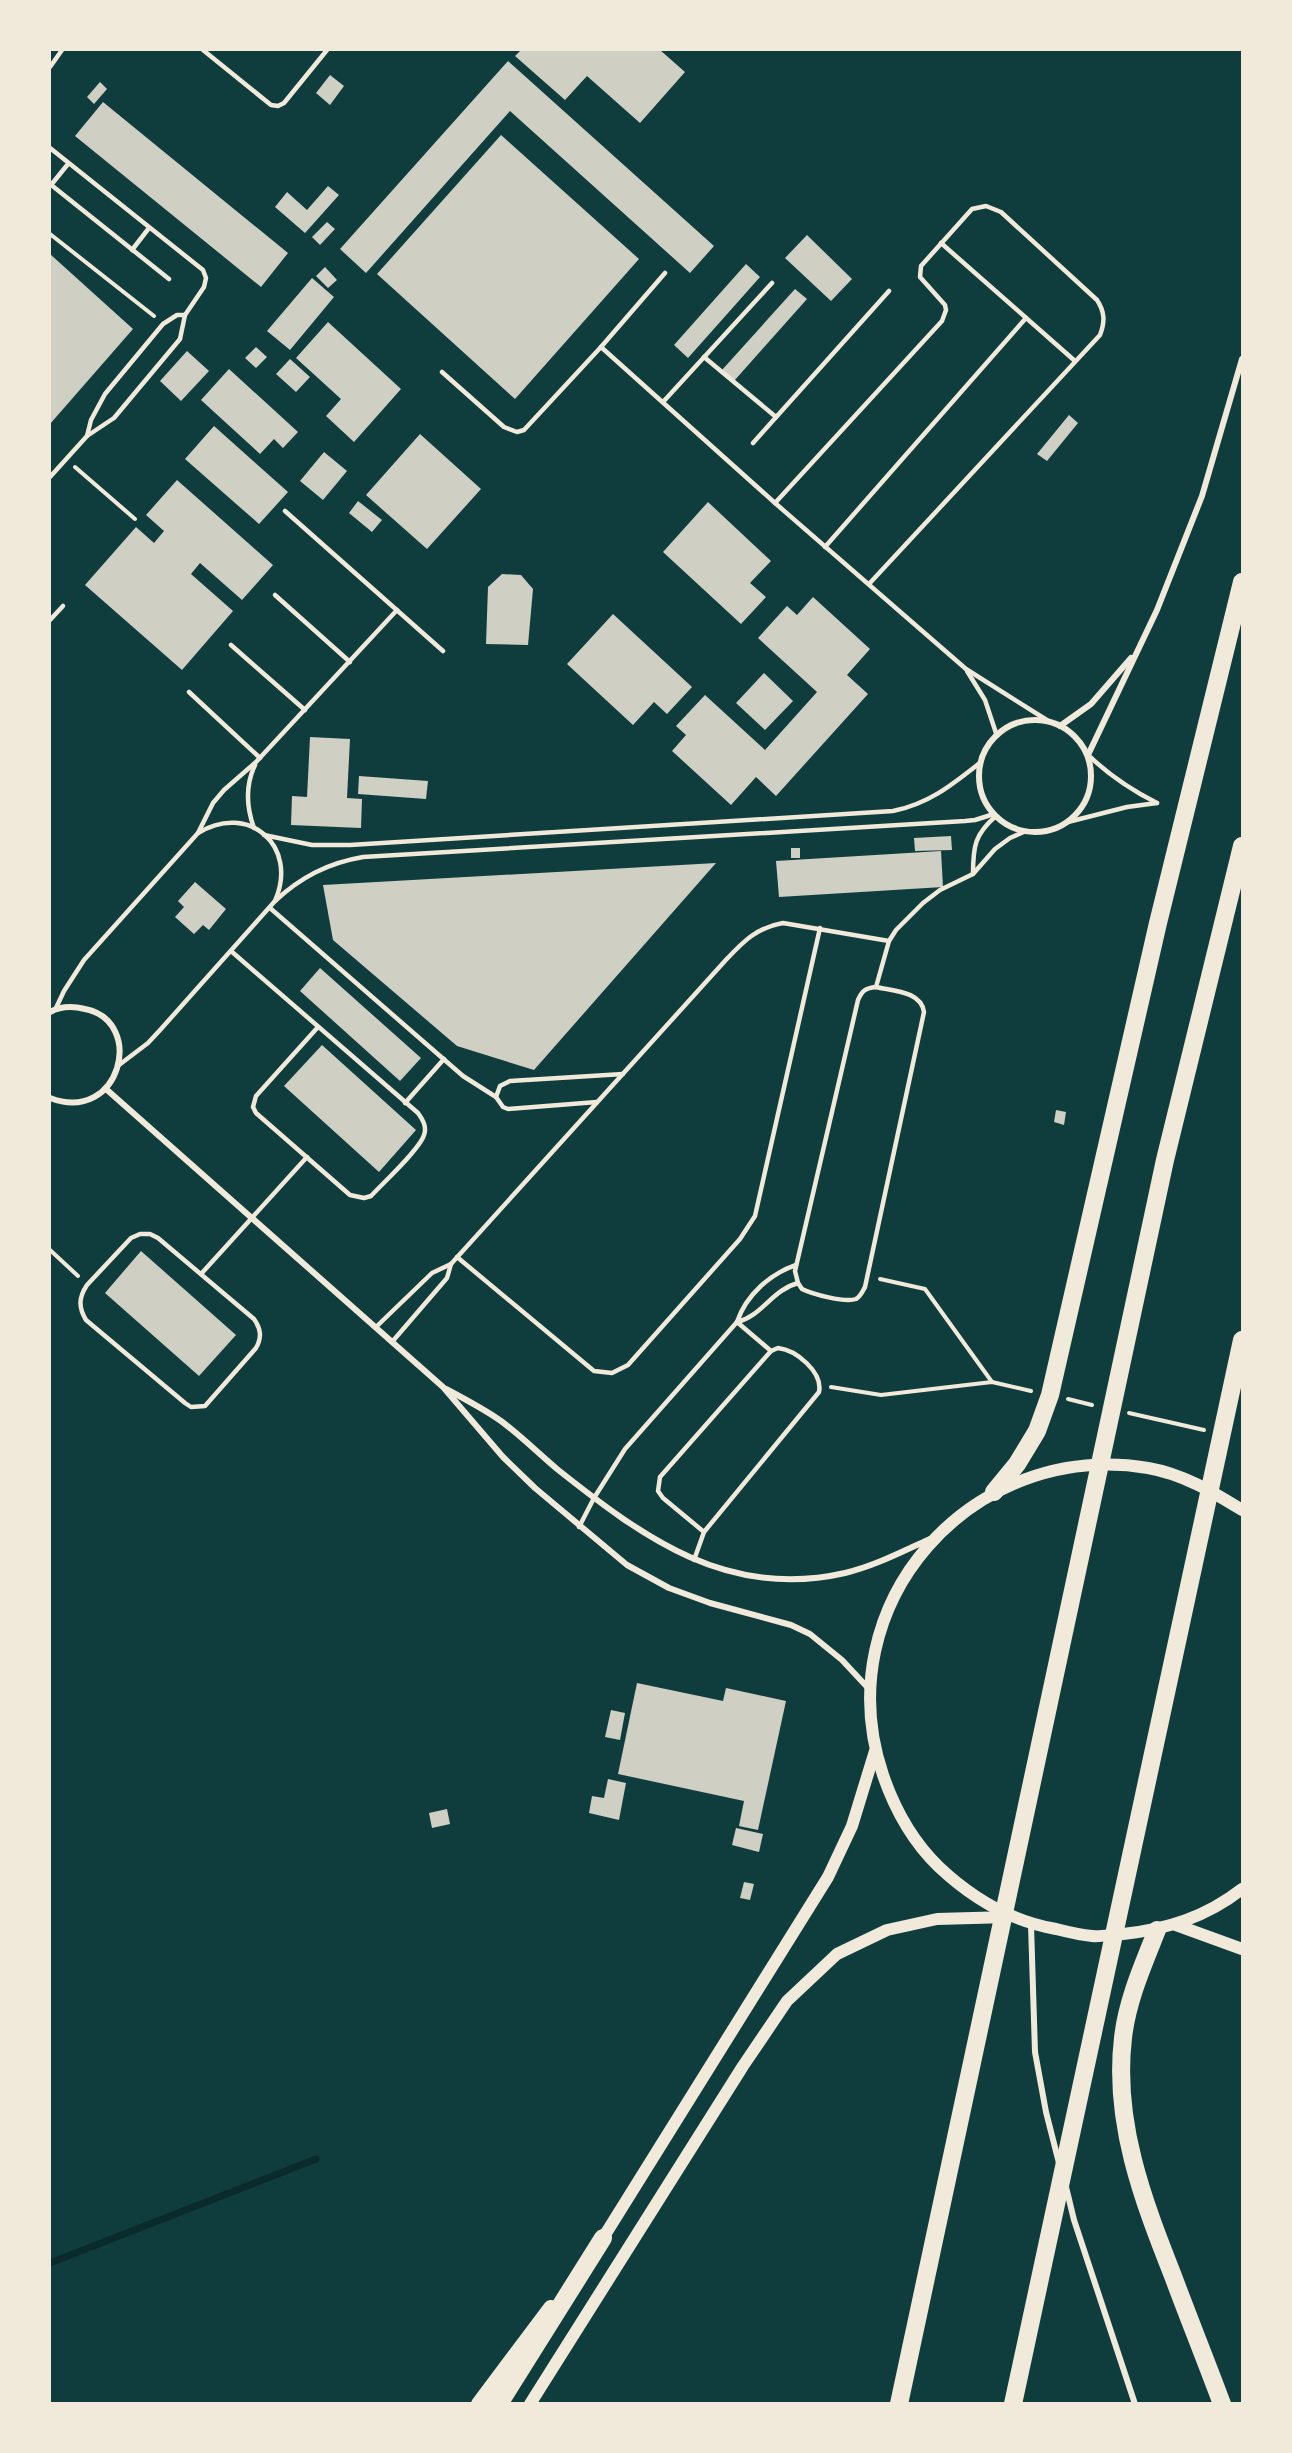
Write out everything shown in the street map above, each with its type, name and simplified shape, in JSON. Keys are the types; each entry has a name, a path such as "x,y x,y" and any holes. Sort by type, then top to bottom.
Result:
{"highway":[{"path":"994,1492 1017,1464 1037,1431 1050,1395 1158,923 1242,582"},
{"path":"899,2403 1165,1160 1242,846"},
{"path":"1013,2403 1242,1340"},
{"path":"1157,1930 1134,1988 1123,2037 1120,2086 1129,2150 1146,2206 1222,2403"},
{"path":"479,2403 603,2238"},
{"path":"499,2403 603,2238"}],"main road":[{"path":"1242,1510 1200,1484 1149,1468 1096,1464 1043,1472 994,1492 960,1515 934,1538 899,1585 879,1634 869,1689 875,1751 893,1804 923,1851 963,1889 1010,1917 1031,1925 1093,1936 1157,1930 1176,1925 1226,1902 1242,1889"},
{"path":"603,2238 828,1877 852,1826 875,1751"},
{"path":"530,2403 743,2066 787,2001 837,1954 887,1930 937,1919 1010,1917"},
{"path":"1176,1925 1242,1949"}],"street":[{"path":"1088,755 1157,610 1202,496 1242,359"},
{"path":"1060,726 1091,704 1137,651"},
{"path":"1036,720 1060,726 1079,740 1088,755 1091,785 1086,799 1079,812 1068,822 1041,832 1026,831 1010,826 995,815 981,790 981,762 990,743 997,736 1022,722 1036,720"},
{"path":"50,1012 56,1008 73,1006 90,1010 104,1018 115,1032 120,1048 119,1065 114,1078 96,1097 72,1103 50,1098"},
{"path":"106,1089 443,1388 503,1457 579,1527 627,1565 669,1588 710,1603 791,1625 810,1634 842,1660 869,1689"},
{"path":"443,1388 501,1421 594,1498 668,1547 694,1560 743,1575 770,1579 808,1578 846,1573 882,1561 934,1538"},
{"path":"1031,1925 1035,2052 1046,2112 1074,2220 1135,2403"}],"lane":[{"path":"50,67 62,50"},
{"path":"203,50 270,105 278,106 284,103 327,50"},
{"path":"50,148 205,274 206,283 185,315 180,339 114,418 87,436 50,477"},
{"path":"68,164 50,185 169,279"},
{"path":"775,503 942,321 946,310 942,300 922,280 919,273 921,266 972,209 986,206 1001,212 1097,300 1102,308 1103,326 1100,335 869,584"},
{"path":"132,250 149,228"},
{"path":"942,243 1075,361"},
{"path":"442,372 504,427 517,432 530,426 664,273"},
{"path":"663,402 772,283"},
{"path":"753,443 889,291"},
{"path":"87,436 91,420 105,394 163,324 177,315 185,315"},
{"path":"825,547 1026,318"},
{"path":"601,347 775,503 966,669 1050,722"},
{"path":"704,357 776,417"},
{"path":"285,511 443,651"},
{"path":"275,595 350,662"},
{"path":"50,620 63,606"},
{"path":"56,1008 84,960 198,833 213,803 224,790 258,760 397,610"},
{"path":"231,645 305,710"},
{"path":"966,669 986,700 997,736"},
{"path":"189,692 258,760"},
{"path":"1068,822 1127,807 1157,803 1123,784 1088,755"},
{"path":"254,828 247,802 247,788 258,760"},
{"path":"264,835 296,843 350,845 893,811 929,800 944,792 981,762"},
{"path":"973,874 977,836 995,815"},
{"path":"119,1065 148,1043 275,901 291,886 326,866 363,857 975,820 995,815"},
{"path":"198,833 219,823 243,823 264,835 278,854 282,866 282,878 275,901"},
{"path":"876,987 889,941 896,930 923,903 940,890 973,874 995,849 1010,838 1026,831"},
{"path":"270,908 473,1084 496,1097 502,1107 508,1109 598,1102"},
{"path":"375,1327 432,1273 451,1264 458,1257 622,1074 744,941 755,932 783,923 889,941"},
{"path":"458,1257 594,1371 612,1373 628,1365 740,1239 755,1216 820,928"},
{"path":"231,951 318,1027 405,1103 423,1120 424,1136 371,1196 364,1198 350,1195 256,1113 253,1102 256,1096 318,1027"},
{"path":"876,987 914,996 923,1005 924,1012 868,1277 861,1295 846,1300 808,1292 798,1283 795,1271 858,1000 867,988 876,987"},
{"path":"405,1103 444,1059"},
{"path":"496,1097 500,1086 510,1081 622,1074"},
{"path":"201,1274 307,1157"},
{"path":"140,1234 150,1234 159,1238 254,1319 261,1333 256,1348 211,1401 198,1408 191,1407 86,1320 81,1312 80,1302 87,1285 131,1238 140,1234"},
{"path":"392,1342 447,1278 451,1264"},
{"path":"579,1527 594,1498 626,1449 737,1322 746,1303 778,1272 796,1265"},
{"path":"737,1322 753,1316 782,1289 798,1283"},
{"path":"737,1322 771,1351"},
{"path":"694,1560 704,1532 816,1397 820,1386 817,1375 793,1353 778,1348 771,1351 660,1477 658,1491 663,1498 704,1532"}],"path":[{"path":"50,234 154,316"},
{"path":"66,459 135,519"},
{"path":"50,1250 87,1285"},
{"path":"820,1386 881,1395 992,1382 925,1289 868,1277"}],"building":[{"path":"521,50 660,50 685,72 640,123 587,76 565,100 515,56"},
{"path":"508,61 714,246 690,273 510,111 366,273 340,249"},
{"path":"330,75 344,86 330,105 316,93"},
{"path":"100,82 107,89 94,104 87,97"},
{"path":"103,102 288,253 261,287 75,136"},
{"path":"501,135 639,259 515,399 377,274"},
{"path":"328,186 339,195 305,233 275,207 287,192 307,210"},
{"path":"327,222 335,229 320,245 312,237"},
{"path":"807,235 852,279 831,301 785,258"},
{"path":"50,254 133,329 50,424"},
{"path":"746,264 760,277 688,358 674,345"},
{"path":"325,267 337,280 328,288 316,276"},
{"path":"312,278 334,297 290,350 267,331"},
{"path":"795,289 807,299 734,381 722,370"},
{"path":"328,322 401,389 354,442 326,416 341,399 296,358"},
{"path":"256,347 267,357 256,368 245,358"},
{"path":"187,351 209,371 181,401 160,381"},
{"path":"290,359 310,377 296,392 276,374"},
{"path":"229,369 298,432 283,448 274,439 260,454 201,400"},
{"path":"1069,415 1078,423 1047,461 1037,454"},
{"path":"214,426 288,492 259,524 185,459"},
{"path":"420,434 481,489 427,549 366,495"},
{"path":"324,452 347,471 323,500 300,481"},
{"path":"177,480 273,565 242,600 200,563 191,574 233,611 182,670 85,585 136,527 154,543 164,531 146,515"},
{"path":"358,501 382,520 372,532 349,513"},
{"path":"708,502 771,561 750,583 766,597 741,624 663,552"},
{"path":"502,574 521,575 533,589 528,645 486,644 488,587"},
{"path":"813,597 870,649 847,675 868,694 776,796 756,777 731,805 672,751 686,735 676,726 705,695 765,750 817,692 758,638 787,606 797,615"},
{"path":"613,614 692,687 667,714 654,702 633,725 567,664"},
{"path":"764,673 793,701 765,730 736,703"},
{"path":"310,737 350,739 347,798 362,799 361,828 291,825 292,796 307,797"},
{"path":"359,776 428,781 426,799 358,794"},
{"path":"951,836 952,850 915,851 914,838"},
{"path":"791,848 800,848 800,858 791,858"},
{"path":"941,851 943,887 779,897 776,861"},
{"path":"716,863 534,1070 457,1046 333,940 323,885"},
{"path":"195,882 226,909 209,930 203,925 194,934 175,917 184,907 178,901"},
{"path":"320,968 421,1058 400,1081 300,991"},
{"path":"322,1045 416,1130 379,1172 284,1086"},
{"path":"1056,1110 1066,1112 1064,1125 1054,1122"},
{"path":"141,1251 236,1335 199,1376 105,1293"},
{"path":"637,1683 723,1701 726,1688 786,1701 758,1830 739,1826 744,1801 618,1774"},
{"path":"611,1710 625,1713 620,1740 605,1737"},
{"path":"608,1779 626,1783 619,1820 589,1813 592,1796 604,1798"},
{"path":"447,1809 450,1824 432,1828 429,1813"},
{"path":"736,1828 763,1834 759,1852 732,1845"},
{"path":"744,1882 754,1884 750,1900 740,1898"}],"waterway":[{"path":"50,2263 316,2159"}]}
